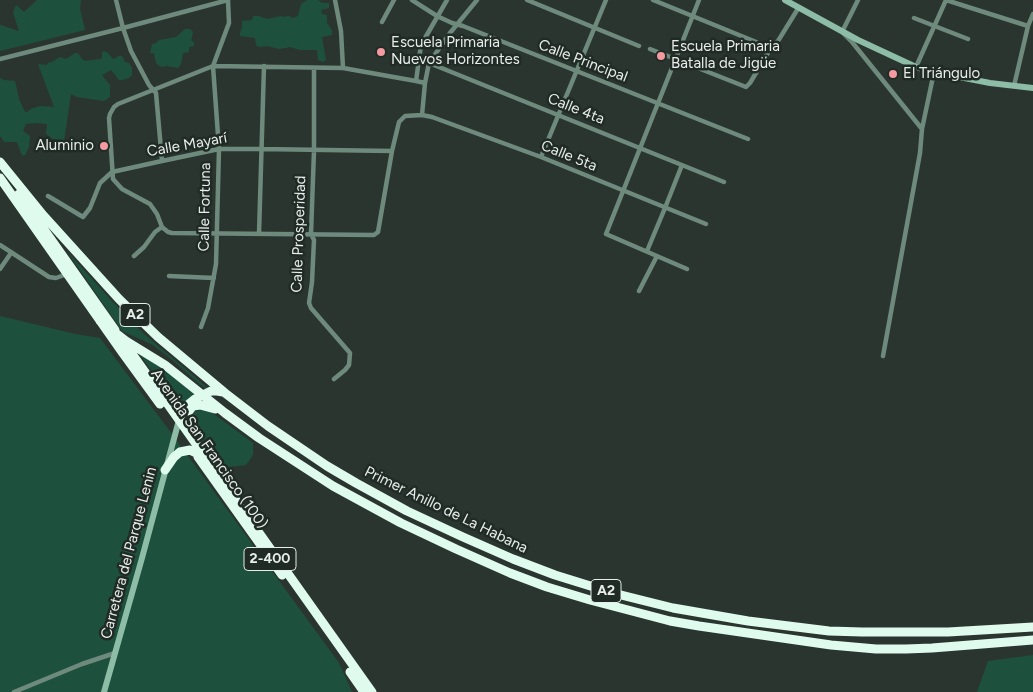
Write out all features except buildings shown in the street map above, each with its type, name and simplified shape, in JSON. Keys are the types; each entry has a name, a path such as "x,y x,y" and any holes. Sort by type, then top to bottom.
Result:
{"highway":[{"name":"Primer Anillo de La Habana","path":"0,162 54,227 139,319 225,393 268,426 327,466 407,510 462,537 555,575 613,593 673,608 748,621 829,631 938,632 1033,627"},
{"name":"2-400","path":"0,167 120,336"},
{"name":"A2","path":"0,178 100,321 164,365 225,413"},
{"name":"Avenida San Francisco (100)","path":"100,321 178,423"},
{"name":"Avenida San Francisco (100)","path":"120,336 364,692"},
{"path":"178,423 181,412 195,399 211,391 225,393"},
{"path":"178,423 193,406 200,405 225,413"},
{"path":"165,470 180,452 197,450 187,428 186,419 188,412"},
{"name":"Primer Anillo de La Habana","path":"225,413 310,472 401,523 456,550 510,573 590,600 670,621 831,645 915,648 1033,640"},
{"name":"Avenida San Francisco (100)","path":"197,450 372,692"}],"street":[{"path":"116,0 131,51 156,96 162,161"},
{"path":"0,59 228,0"},
{"name":"Calle Fortuna","path":"201,327 208,308 216,264 218,149 213,66 229,23 228,0"},
{"path":"335,0 341,31 343,68"},
{"path":"382,22 394,0"},
{"name":"Calle Principal","path":"412,0 452,24 748,139"},
{"path":"416,80 423,41 447,0"},
{"path":"425,84 416,80 343,68 213,66 114,107 109,118 113,179 118,186 145,201 153,208 162,227 172,233 374,235 378,232 392,152 400,120 405,116 422,115 429,63 456,24 477,0"},
{"path":"527,0 639,46"},
{"path":"541,158 606,0"},
{"path":"653,0 766,46 772,46"},
{"path":"687,269 606,234 699,0"},
{"path":"785,0 842,32 916,67 934,72 1033,88"},
{"path":"842,32 858,0"},
{"path":"916,67 946,0 1028,26"},
{"path":"650,49 742,86 748,86 772,46 776,44 783,34 799,7"},
{"path":"1014,86 1028,26 1033,14"},
{"path":"914,18 968,39"},
{"path":"842,32 876,71 922,130"},
{"name":"Calle 4ta","path":"419,57 429,63 724,182"},
{"path":"259,234 264,66"},
{"name":"Calle Prosperidad","path":"314,68 311,234 314,240 309,306 350,353 349,365 334,379"},
{"path":"883,356 920,153 922,130 934,72"},
{"name":"Calle 5ta","path":"422,115 432,117 541,158 706,224"},
{"name":"Calle Mayarí","path":"112,172 218,149 392,152"},
{"path":"647,251 682,165"},
{"path":"48,196 83,217 90,208 100,183 112,172"},
{"path":"134,256 144,247 155,232 162,227"},
{"path":"0,245 49,277 56,278 67,274"},
{"path":"0,269 11,253"},
{"path":"639,290 657,256"},
{"path":"169,276 214,278"},
{"name":"Carretera del Parque Lenin","path":"104,692 178,423"},
{"path":"14,692 82,664 115,654"}],"green space":[{"path":"37,0 81,0 80,9 85,30 0,51 0,25 19,31 13,12 16,5 24,12"},
{"path":"307,0 329,3 329,8 321,10 322,14 327,15 327,23 332,30 332,35 322,37 326,60 323,62 318,60 317,50 300,50 290,47 279,49 267,46 259,47 256,45 255,38 240,36 242,21 252,20 253,16 267,19 281,16 292,18 298,16 301,4"},
{"path":"185,29 190,29 193,32 191,41 194,42 194,46 189,47 189,52 183,53 181,64 178,68 158,65 154,53 150,53 152,44 159,40 176,37"},
{"path":"103,51 107,52 113,59 122,56 125,62 129,63 132,68 132,75 129,78 119,80 111,70 102,75 110,85 110,97 104,101 77,97 71,94 64,141 53,139 46,134 47,124 36,123 26,124 23,131 30,136 29,147 25,155 23,156 21,153 17,142 4,142 0,137 0,78 15,81 19,99 25,112 40,106 54,107 38,64 47,65 60,57 66,59 75,53 78,53 85,61 100,59 102,58"},
{"path":"66,250 144,334 209,389 208,391 151,344 122,331"},
{"path":"0,316 100,338 339,663 352,692 0,692"},
{"path":"139,353 158,365 195,395 180,411"},
{"path":"196,411 211,412 253,443 253,455 246,465 219,468 194,433 191,424 191,416"},
{"path":"1033,655 1033,692 977,692 988,661"}],"place":[{"name":"Escuela Primaria Nuevos Horizontes","path":"381,52"},
{"name":"Escuela Primaria Batalla de Jigüe","path":"661,56"},
{"name":"El Triángulo","path":"893,74"},
{"name":"Aluminio","path":"104,146"}]}
